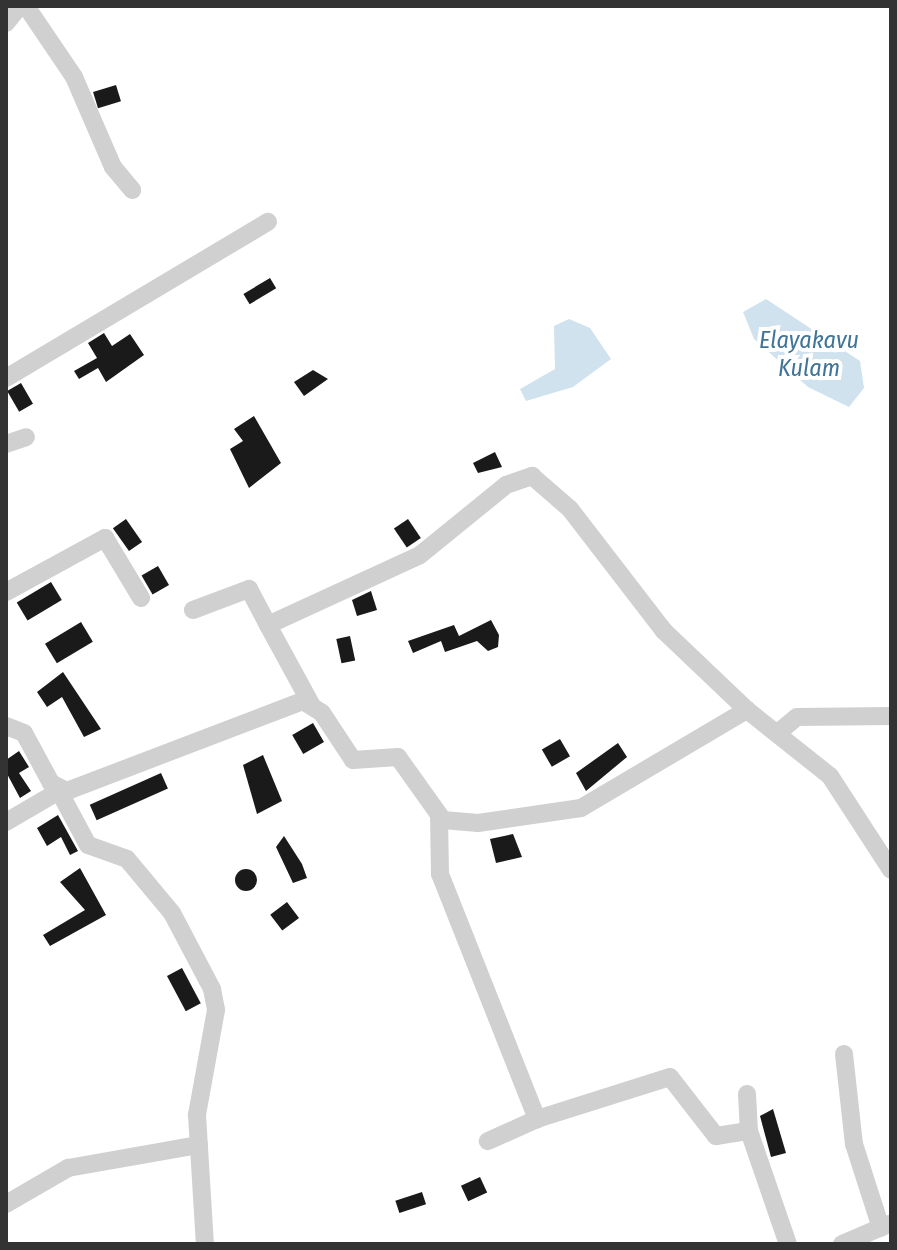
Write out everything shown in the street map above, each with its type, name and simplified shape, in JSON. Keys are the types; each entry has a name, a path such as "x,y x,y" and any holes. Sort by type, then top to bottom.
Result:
{"street":[{"path":"6,23 23,6 74,77 113,167 132,190"},
{"path":"6,378 268,222"},
{"path":"6,444 26,437"},
{"path":"268,625 420,555 506,485 532,476 570,509 664,631 747,710 779,732 830,776 891,870"},
{"path":"6,592 105,538 141,598"},
{"path":"193,610 249,589 311,704 353,760 398,757 439,816 440,874 537,1119"},
{"path":"6,822 59,791 281,705 311,704"},
{"path":"439,816 478,823 581,808 747,710"},
{"path":"779,732 797,717 891,716"},
{"path":"6,726 24,733 88,845 127,859 172,913 212,989 216,1010 198,1102 205,1244"},
{"path":"842,1244 886,1225 854,1144 844,1054"},
{"path":"488,1141 537,1119 670,1077 716,1136 749,1131"},
{"path":"747,1094 749,1131 788,1244"},
{"path":"6,1204 68,1168 199,1145"}],"water":[{"name":"Elayakavu Kulam","path":"766,299 860,361 864,388 849,407 808,387 754,339 743,312"},
{"path":"569,319 590,328 611,359 573,387 526,401 520,389 555,369 554,326"}],"building":[{"path":"116,85 121,101 98,108 93,92"},
{"path":"270,278 276,288 250,304 243,294"},
{"path":"104,333 112,346 130,334 144,355 106,382 98,368 79,379 74,371 97,358 88,343"},
{"path":"313,370 328,379 304,396 294,382"},
{"path":"21,383 33,404 19,412 7,391"},
{"path":"254,416 281,463 249,488 230,449 243,441 234,429"},
{"path":"495,452 502,467 478,473 473,463"},
{"path":"126,519 142,542 129,551 113,528"},
{"path":"408,519 421,538 407,548 394,529"},
{"path":"158,566 169,585 153,595 142,576"},
{"path":"51,582 62,600 28,621 17,603"},
{"path":"371,591 377,610 357,616 352,600"},
{"path":"491,620 499,635 498,647 488,651 477,641 445,652 441,641 413,653 408,641 454,625 459,636"},
{"path":"81,622 93,642 57,663 45,644"},
{"path":"350,636 355,660 342,663 336,639"},
{"path":"63,672 101,729 84,737 62,697 47,707 37,692"},
{"path":"313,723 324,742 303,754 292,735"},
{"path":"560,739 570,756 552,767 542,750"},
{"path":"618,743 627,757 586,791 576,773"},
{"path":"19,751 29,767 19,773 31,791 20,798 6,772 6,760"},
{"path":"263,755 282,801 257,814 243,765"},
{"path":"161,773 168,789 97,820 90,805"},
{"path":"58,815 78,851 70,855 61,837 47,846 37,828"},
{"path":"513,834 522,857 496,863 490,839"},
{"path":"284,836 307,878 293,883 276,847"},
{"path":"80,868 106,915 50,946 43,935 85,910 60,882"},
{"path":"246,869 254,872 257,880 254,888 246,891 238,888 235,880 238,872"},
{"path":"287,902 299,918 282,931 270,915"},
{"path":"182,968 201,1003 186,1011 167,976"},
{"path":"773,1109 786,1153 771,1157 760,1116"},
{"path":"480,1177 487,1192 468,1201 461,1186"},
{"path":"422,1192 426,1204 399,1213 395,1201"}]}
